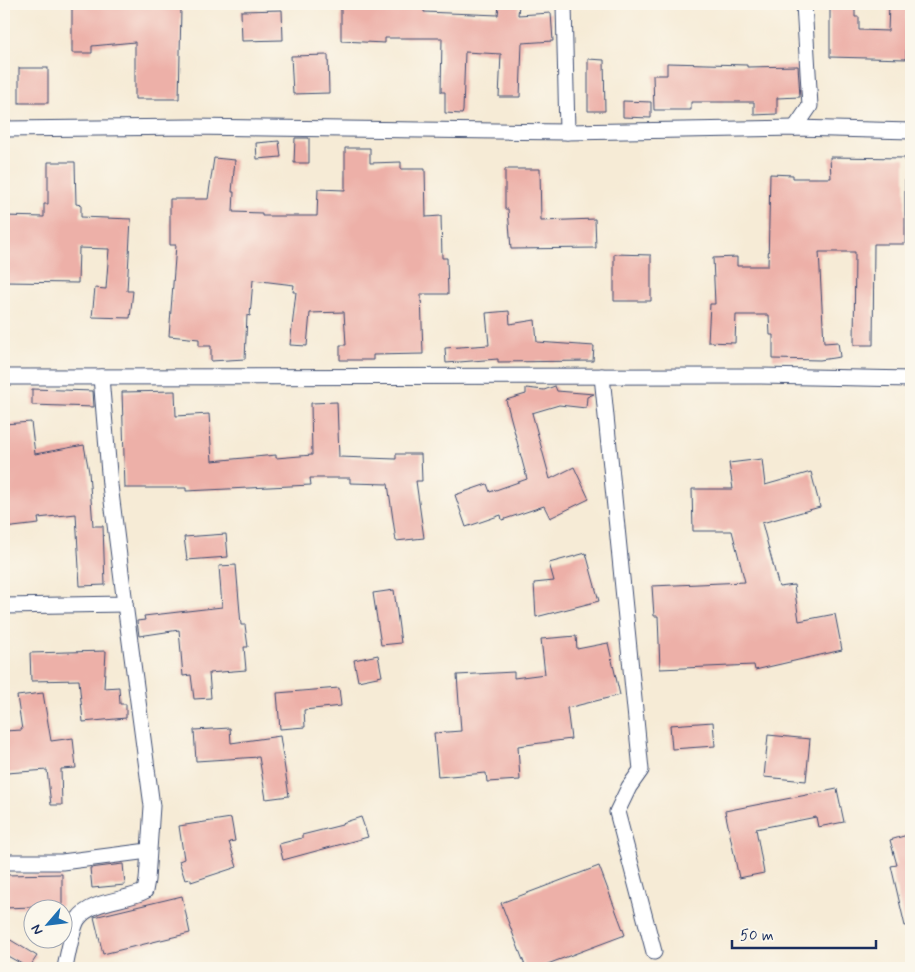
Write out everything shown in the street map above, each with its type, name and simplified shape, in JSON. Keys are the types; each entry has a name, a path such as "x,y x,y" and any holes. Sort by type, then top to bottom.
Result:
{"street":[{"path":"564,4 568,132"},
{"path":"795,128 810,106 804,4"},
{"path":"4,129 192,127 568,132 795,128 911,131"},
{"path":"602,376 641,770 629,787 617,812 654,952"},
{"path":"4,377 602,376 911,379"},
{"path":"65,968 78,920 94,907 134,897 145,891 152,806 110,485 102,377"},
{"path":"4,606 125,604"},
{"path":"4,862 62,862 148,851"}],"building":[{"path":"72,4 163,4 163,9 181,9 179,99 135,99 135,42 92,46 92,53 72,53"},
{"path":"341,4 424,4 424,12 498,15 499,4 519,4 518,15 551,13 553,41 522,43 520,97 499,97 501,54 465,52 463,111 462,114 445,113 445,92 441,92 442,38 385,38 385,43 341,41"},
{"path":"830,4 855,4 855,17 859,17 859,30 888,31 889,4 906,4 906,59 830,57"},
{"path":"282,10 283,40 242,41 241,11"},
{"path":"328,55 329,93 293,94 291,56"},
{"path":"588,59 604,60 605,111 588,111"},
{"path":"667,63 747,65 747,67 798,66 800,97 777,98 777,114 754,115 754,102 691,102 691,110 654,110 653,75 667,75"},
{"path":"19,68 48,68 48,103 19,103"},
{"path":"623,101 651,102 651,118 623,117"},
{"path":"295,138 309,138 309,163 294,163"},
{"path":"279,141 281,157 257,159 256,143"},
{"path":"345,148 370,148 370,163 401,162 401,169 425,169 426,217 441,216 442,258 447,258 448,294 421,294 423,354 373,355 373,360 340,360 340,345 346,345 344,312 310,313 307,346 290,345 296,292 293,292 294,285 253,280 250,316 247,315 245,359 211,361 211,346 199,346 199,339 169,336 176,245 170,245 170,199 208,199 214,158 235,160 232,192 234,192 233,212 262,213 262,216 317,216 318,189 345,190"},
{"path":"830,157 905,158 905,244 874,244 873,345 854,345 855,252 819,252 824,343 838,342 840,357 820,360 773,359 773,335 770,335 769,315 736,315 735,343 708,342 710,304 715,304 713,258 737,257 737,266 768,266 770,174 793,175 793,178 831,178"},
{"path":"48,162 75,162 76,204 81,205 81,217 131,219 127,291 133,291 130,318 92,317 95,288 106,289 109,249 79,248 78,283 4,282 4,216 44,217 44,204 48,204"},
{"path":"505,169 540,169 541,221 595,219 596,248 511,249 508,209 505,209"},
{"path":"614,254 651,255 651,301 614,301"},
{"path":"509,311 510,324 535,320 537,342 594,346 593,361 498,362 498,359 446,363 445,348 489,345 486,313"},
{"path":"555,386 557,391 594,394 587,397 586,408 559,405 532,413 550,479 574,467 589,499 550,518 544,506 502,520 501,515 466,527 455,495 487,484 490,492 527,479 506,400 526,394 526,388 544,390"},
{"path":"32,389 93,391 94,407 32,405"},
{"path":"175,391 176,416 209,414 212,461 276,455 276,458 312,455 311,403 337,402 339,457 396,459 396,454 421,454 422,481 416,481 424,538 396,541 388,484 350,483 350,478 310,478 311,485 186,491 186,488 125,488 122,392"},
{"path":"31,422 35,454 84,445 89,472 93,526 103,526 105,585 80,586 76,514 38,518 39,524 4,528 4,424"},
{"path":"762,459 765,485 811,472 820,507 762,523 779,587 794,585 799,621 835,614 842,650 755,670 754,665 660,669 658,616 654,616 652,586 745,582 732,531 693,531 692,489 733,489 729,463"},
{"path":"226,534 228,557 187,560 184,537"},
{"path":"586,553 599,601 536,617 534,583 554,581 549,563"},
{"path":"236,565 241,625 245,625 248,647 244,647 246,670 209,673 211,698 194,699 191,675 183,676 179,630 139,636 137,621 145,620 144,616 222,607 219,566"},
{"path":"394,590 401,643 381,645 373,593"},
{"path":"576,636 577,649 608,643 620,695 567,708 571,739 518,746 520,780 487,782 486,773 438,777 434,733 461,731 457,675 514,672 514,678 545,674 541,639"},
{"path":"106,651 104,688 119,687 120,704 126,704 126,718 83,722 79,680 31,681 30,653"},
{"path":"378,655 382,676 358,681 354,660"},
{"path":"339,688 341,706 304,710 305,727 280,729 277,693"},
{"path":"43,693 51,741 73,738 76,768 61,769 62,805 51,805 47,770 7,773 7,765 4,766 4,731 22,730 17,696"},
{"path":"713,722 715,746 672,749 670,725"},
{"path":"230,728 231,743 280,736 289,796 266,799 259,757 196,761 194,730"},
{"path":"768,735 810,739 806,781 764,777"},
{"path":"837,789 844,822 818,827 816,817 756,829 764,873 739,878 725,811"},
{"path":"361,817 368,837 283,860 279,844 302,838 302,835 342,825 342,823"},
{"path":"231,818 235,841 229,842 237,867 191,882 191,879 185,880 179,861 184,859 179,826"},
{"path":"911,834 911,925 905,926 891,866 897,865 890,840"},
{"path":"123,864 125,885 92,888 90,868"},
{"path":"599,866 625,935 537,968 526,968 501,903"},
{"path":"62,874 62,900 22,900 22,907 4,908 4,875"},
{"path":"182,896 190,933 103,954 94,917"},
{"path":"4,936 22,947 22,950 27,950 37,956 29,968 4,954"}]}
